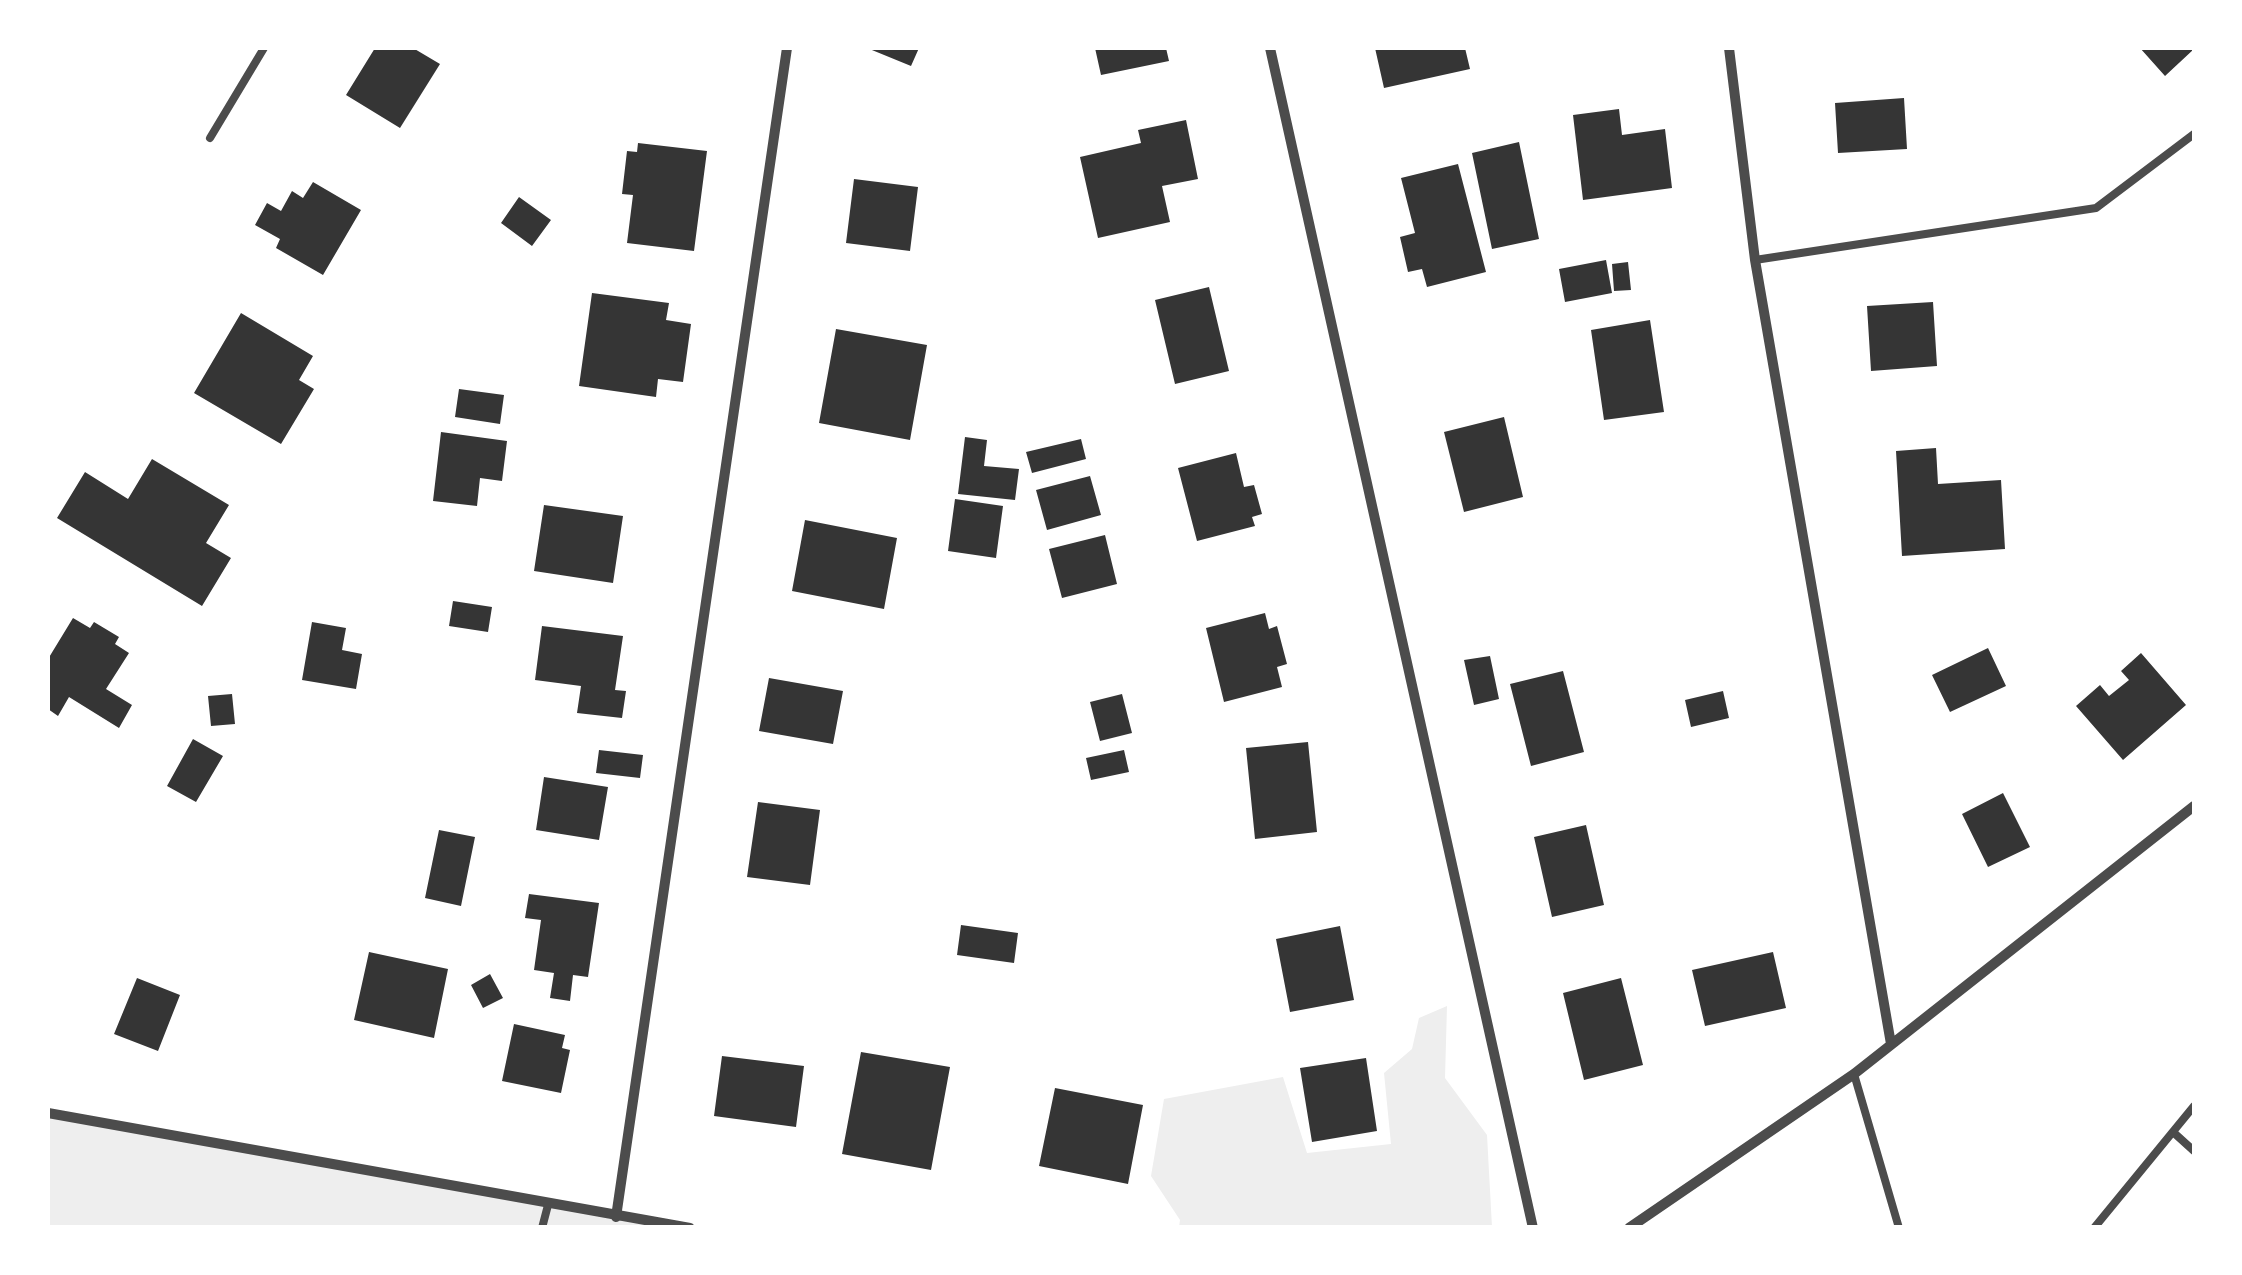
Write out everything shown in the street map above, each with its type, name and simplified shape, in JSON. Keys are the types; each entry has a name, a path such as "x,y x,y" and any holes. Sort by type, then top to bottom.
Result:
{"street":[{"path":"616,1217 787,48"},
{"path":"1270,48 1532,1228"},
{"path":"1729,48 1755,260 1891,1044"},
{"path":"1629,1228 1854,1074 2194,806"},
{"path":"48,1114 690,1228"}],"lane":[{"path":"210,138 264,48"},
{"path":"1755,260 2096,208 2194,134"},
{"path":"1854,1074 1899,1228"},
{"path":"2094,1228 2194,1106"},
{"path":"2173,1132 2194,1151"},
{"path":"542,1228 548,1204"}],"shaded area":[{"path":"1447,1006 1445,1078 1487,1135 1492,1227 1179,1227 1180,1220 1151,1176 1164,1099 1283,1077 1307,1153 1391,1144 1384,1073 1412,1049 1419,1018"},
{"path":"48,1113 690,1228 48,1228"}],"building":[{"path":"375,48 413,48 440,64 400,128 346,95"},
{"path":"867,48 919,48 911,66"},
{"path":"1095,48 1166,48 1169,61 1101,75"},
{"path":"1375,48 1465,48 1470,69 1384,88"},
{"path":"2140,48 2194,48 2194,49 2165,76"},
{"path":"1904,98 1907,149 1838,153 1835,103"},
{"path":"1619,109 1622,135 1665,129 1672,188 1583,200 1573,115"},
{"path":"1186,120 1198,179 1162,186 1170,222 1098,238 1080,157 1141,143 1138,130"},
{"path":"1519,142 1539,239 1492,249 1472,153"},
{"path":"638,143 707,151 694,251 627,243 633,195 622,194 627,151 637,152"},
{"path":"1458,164 1486,272 1427,287 1422,269 1408,272 1400,237 1415,233 1401,178"},
{"path":"854,179 918,187 910,251 846,243"},
{"path":"313,182 361,210 323,275 276,248 280,239 255,225 267,203 281,211 292,191 303,198"},
{"path":"519,197 551,220 532,246 501,223"},
{"path":"1606,260 1612,293 1565,302 1559,269"},
{"path":"1628,262 1631,290 1614,291 1612,264"},
{"path":"1209,287 1229,371 1175,384 1155,300"},
{"path":"592,293 669,303 666,320 691,324 683,382 658,379 656,397 579,386"},
{"path":"1933,302 1937,366 1871,371 1867,306"},
{"path":"241,313 313,356 299,380 314,389 281,444 194,393"},
{"path":"1650,320 1664,412 1604,420 1591,330"},
{"path":"836,329 927,345 910,440 819,423"},
{"path":"459,389 504,395 500,424 455,417"},
{"path":"1504,417 1523,497 1464,512 1444,432"},
{"path":"441,432 507,441 502,481 480,478 477,506 433,501"},
{"path":"965,437 987,440 984,466 1019,469 1015,500 958,494"},
{"path":"1081,439 1086,459 1032,473 1026,452"},
{"path":"1936,448 1938,484 2001,480 2005,549 1902,556 1896,451"},
{"path":"1236,453 1244,487 1254,485 1262,514 1252,517 1255,526 1197,541 1178,468"},
{"path":"152,459 229,505 206,543 231,558 202,606 57,518 85,472 128,499"},
{"path":"1090,476 1101,515 1047,530 1036,490"},
{"path":"955,499 1003,506 996,558 948,551"},
{"path":"544,505 623,516 613,583 534,571"},
{"path":"805,520 897,538 884,609 792,591"},
{"path":"1105,535 1117,584 1062,598 1049,549"},
{"path":"453,601 492,607 488,632 449,626"},
{"path":"1265,613 1269,629 1277,626 1287,664 1277,667 1282,687 1224,702 1206,628"},
{"path":"73,618 90,628 94,622 119,637 115,644 129,653 106,689 132,705 119,728 69,697 58,716 48,709 48,659"},
{"path":"312,622 346,628 342,650 362,654 356,689 302,680"},
{"path":"542,626 623,636 615,690 626,691 622,718 577,713 581,686 535,680"},
{"path":"1988,648 2006,686 1950,712 1932,675"},
{"path":"2141,653 2186,705 2123,760 2076,706 2100,685 2109,696 2129,680 2121,671"},
{"path":"1490,656 1499,699 1474,705 1464,660"},
{"path":"1563,671 1584,752 1531,766 1510,684"},
{"path":"769,678 843,691 833,744 759,731"},
{"path":"1723,691 1729,718 1691,727 1685,700"},
{"path":"232,694 235,724 211,726 208,696"},
{"path":"1122,694 1132,733 1100,741 1090,702"},
{"path":"193,739 223,756 196,802 167,786"},
{"path":"1308,742 1317,832 1255,839 1246,748"},
{"path":"599,750 643,755 640,778 596,773"},
{"path":"1124,750 1129,772 1091,780 1086,758"},
{"path":"544,777 608,787 599,840 536,830"},
{"path":"2003,793 2030,847 1988,867 1962,814"},
{"path":"758,802 820,810 810,885 747,877"},
{"path":"1586,825 1604,905 1552,917 1534,837"},
{"path":"439,830 475,837 461,906 425,898"},
{"path":"529,894 599,903 588,977 573,975 570,1001 550,998 554,973 534,970 541,920 525,918"},
{"path":"961,925 1018,933 1014,963 957,955"},
{"path":"1340,926 1354,1000 1290,1012 1276,939"},
{"path":"369,952 448,969 434,1038 354,1020"},
{"path":"1773,952 1786,1008 1705,1026 1692,970"},
{"path":"490,974 503,998 483,1008 471,985"},
{"path":"137,978 180,995 158,1051 114,1034"},
{"path":"1621,978 1643,1065 1584,1080 1563,993"},
{"path":"514,1024 565,1035 562,1048 570,1050 561,1093 502,1081"},
{"path":"861,1052 950,1067 931,1170 842,1154"},
{"path":"722,1056 804,1066 796,1127 714,1116"},
{"path":"1366,1058 1377,1131 1312,1142 1300,1068"},
{"path":"1055,1088 1143,1105 1128,1184 1039,1166"}]}
